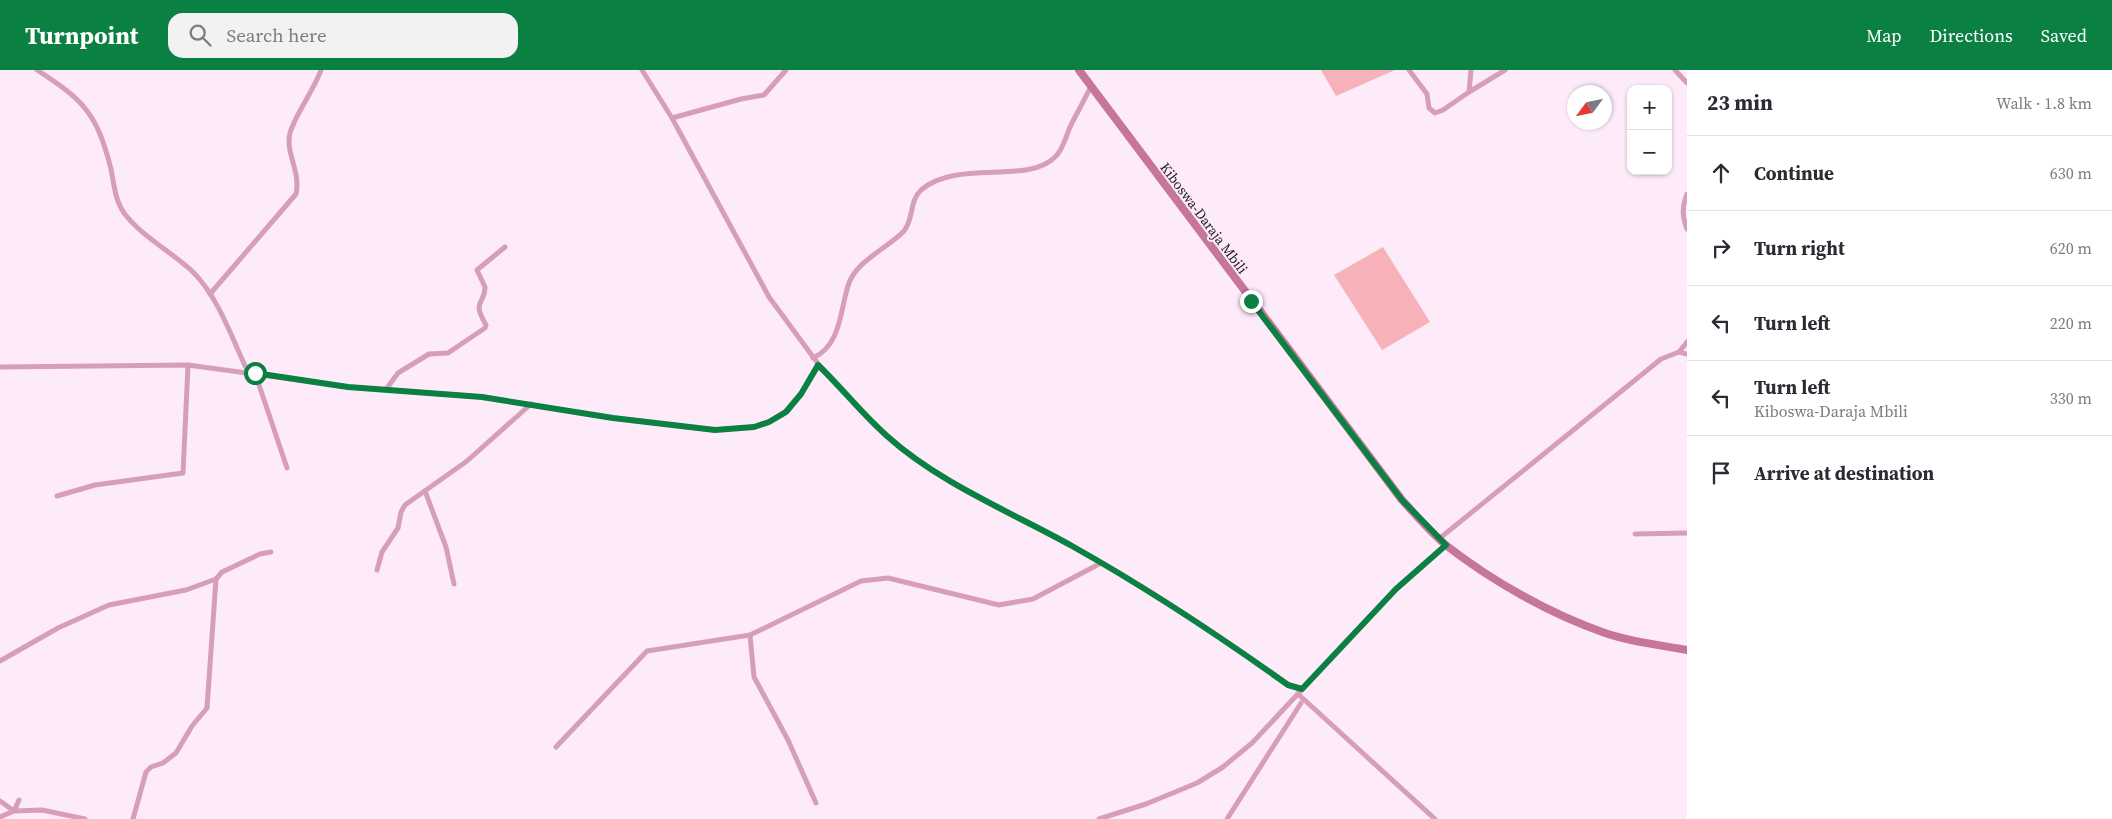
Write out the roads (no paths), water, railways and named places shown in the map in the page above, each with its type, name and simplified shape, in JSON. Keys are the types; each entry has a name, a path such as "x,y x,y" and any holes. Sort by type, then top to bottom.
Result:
{"main road":[{"name":"Kiboswa-Daraja Mbili","path":"1079,70 1402,500 1443,542 1492,578 1567,617 1604,632 1641,642 1687,650"}],"street":[{"path":"36,70 83,105 97,124 117,199 124,214 192,272 210,294 248,372"},
{"path":"210,294 296,194 298,174 291,156 290,133 321,70"},
{"path":"642,70 672,118 745,256 769,297 818,365 887,436 925,464 1008,513 1152,592 1288,685 1302,689"},
{"path":"672,118 741,99 764,95 786,70"},
{"path":"1410,70 1427,94 1427,103 1431,112 1438,113 1505,70"},
{"path":"1469,92 1471,70"},
{"path":"1675,70 1687,83"},
{"path":"813,358 826,349 839,326 851,276 884,249 908,225 916,197 922,190 931,184 958,174 1009,172 1041,166 1050,161 1059,152 1091,86"},
{"path":"1687,194 1683,216 1687,229"},
{"path":"387,388 398,374 429,354 448,353 485,328 486,325 479,313 478,302 485,287 477,270 504,248"},
{"path":"1099,819 1146,804 1197,783 1223,767 1252,743 1396,589 1443,542 1660,359 1679,352 1687,342"},
{"path":"1679,352 1687,354"},
{"path":"0,367 188,365 348,387 387,388 482,397 666,425 715,430 742,430 769,422 786,412 801,394 818,365"},
{"path":"57,496 95,485 183,473 188,365"},
{"path":"255,373 287,468"},
{"path":"377,570 382,552 398,528 403,508 467,461 531,404"},
{"path":"425,491 446,547 454,584"},
{"path":"1634,534 1687,533"},
{"path":"0,661 58,628 109,605 186,590 216,579 222,572 260,554 271,552"},
{"path":"556,747 647,651 750,635 868,580 888,578 999,605 1033,599 1101,563"},
{"path":"133,819 146,772 151,767 163,763 176,753 192,726 207,708 216,579"},
{"path":"750,635 754,677 788,740 816,803"},
{"path":"1298,694 1435,819"},
{"path":"1227,819 1301,703"},
{"path":"14,812 19,800"},
{"path":"0,801 14,812"},
{"path":"0,817 14,812 42,810 85,819"}]}
